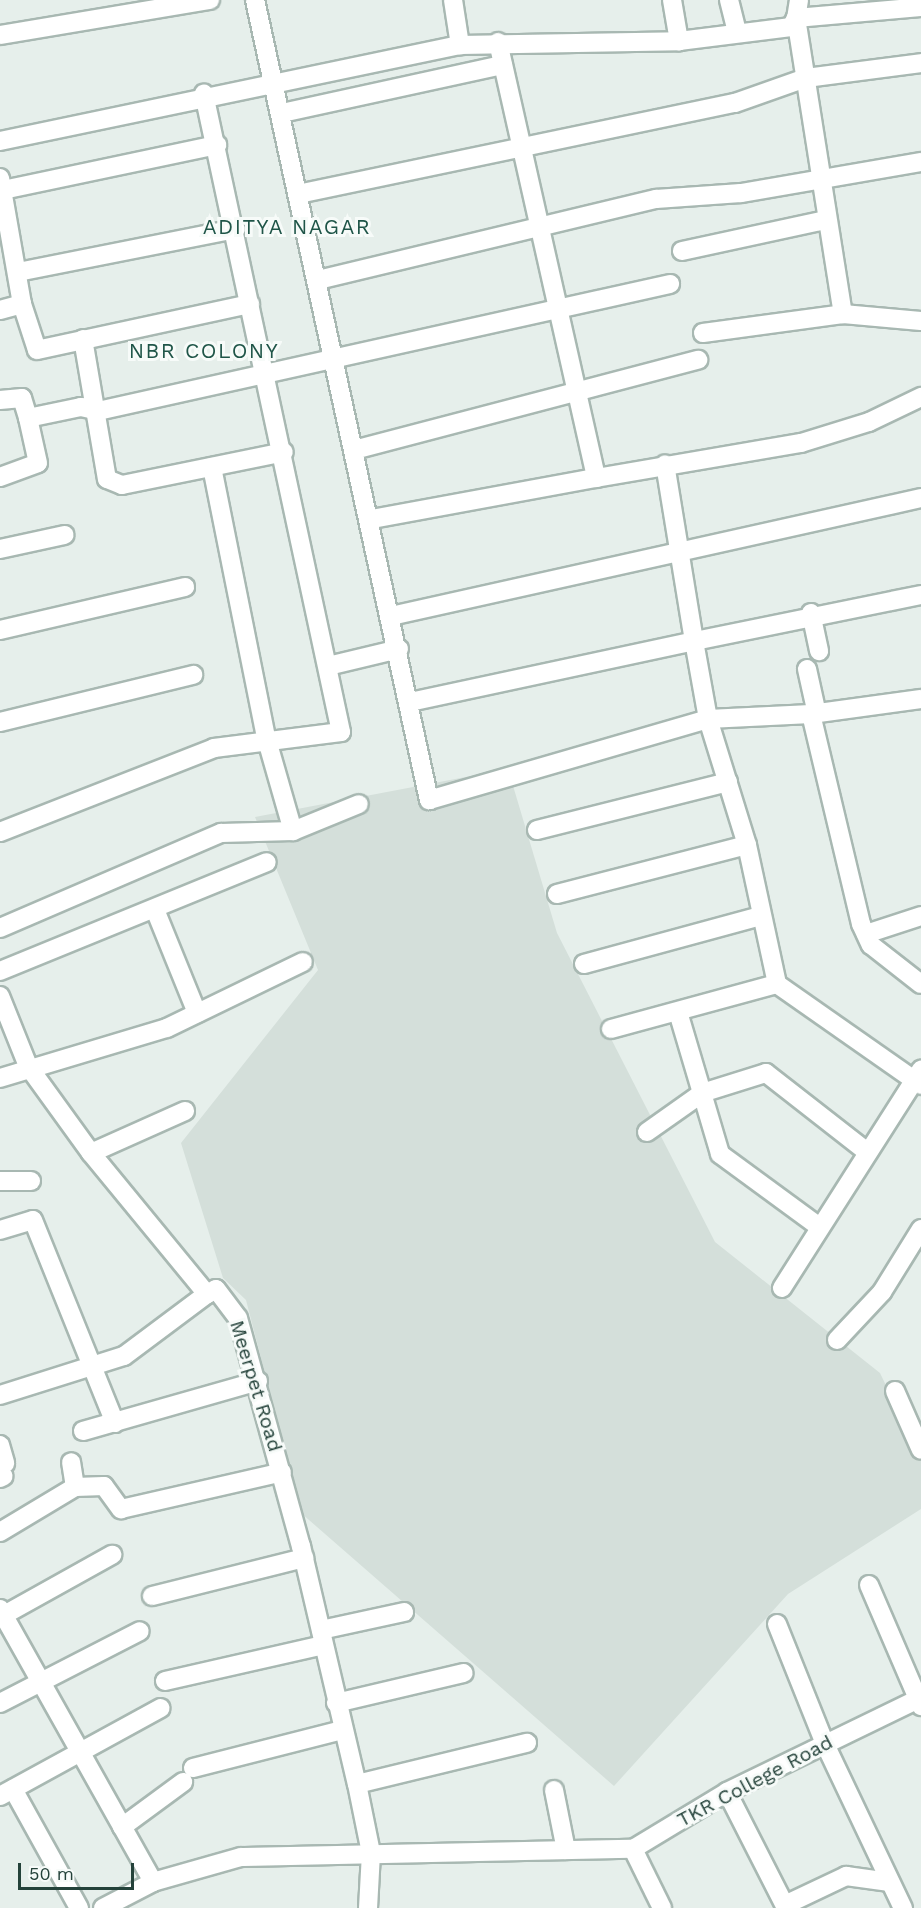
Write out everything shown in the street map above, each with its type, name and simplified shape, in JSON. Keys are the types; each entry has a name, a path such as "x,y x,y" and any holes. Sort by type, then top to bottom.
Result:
{"street":[{"path":"0,35 210,0"},
{"path":"255,0 336,357 354,450 372,519 429,800 708,719 814,714 921,699"},
{"path":"453,0 460,45"},
{"path":"672,0 678,42"},
{"path":"729,0 737,32"},
{"path":"799,0 796,18 825,220 843,314"},
{"path":"796,18 921,7"},
{"path":"0,141 204,94 460,45 498,42 678,42 737,32 791,27 796,18"},
{"path":"498,42 541,225 556,308 596,478"},
{"path":"298,194 735,103 806,78 921,63"},
{"path":"282,113 503,65"},
{"path":"0,832 214,748 266,737 341,732 284,452 250,304 218,145 204,94"},
{"path":"218,145 2,184 4,227 18,272 22,304 37,350 250,304"},
{"path":"318,280 656,199 821,181 921,162"},
{"path":"682,251 825,220"},
{"path":"18,272 236,229"},
{"path":"28,418 81,407 98,411 670,284"},
{"path":"0,310 22,304"},
{"path":"703,333 843,314 921,321"},
{"path":"83,339 98,411 107,479 122,485 284,452"},
{"path":"354,450 698,360"},
{"path":"372,519 665,464 801,443 869,422 921,397"},
{"path":"0,400 22,398 38,463 0,477"},
{"path":"665,464 677,556 708,719 747,845 777,984 919,1079 866,1150 782,1288"},
{"path":"212,467 266,737 293,831"},
{"path":"391,616 677,556 921,498"},
{"path":"0,549 64,535"},
{"path":"0,630 185,587"},
{"path":"410,702 811,613 921,595"},
{"path":"811,613 819,651"},
{"path":"328,666 399,649"},
{"path":"807,669 814,714 866,934 871,945 921,984"},
{"path":"0,722 193,675"},
{"path":"537,830 728,782"},
{"path":"0,928 221,833 293,831 359,804"},
{"path":"557,894 747,845"},
{"path":"0,971 156,912 267,862"},
{"path":"156,912 197,1013"},
{"path":"584,964 761,915"},
{"path":"866,934 921,916"},
{"path":"0,1078 28,1066 167,1028 303,962"},
{"path":"611,1029 777,984"},
{"name":"Meerpet Road","path":"0,996 28,1066 91,1153 207,1294 216,1289 238,1318 258,1381 304,1558 342,1730 357,1784 371,1853 368,1908"},
{"path":"678,1012 720,1154 818,1226"},
{"path":"647,1132 702,1093 766,1073 866,1150"},
{"path":"91,1153 185,1111"},
{"path":"0,1181 31,1181"},
{"path":"0,1230 33,1220 115,1423"},
{"path":"837,1340 882,1292 921,1229"},
{"path":"0,1395 92,1369 124,1356 207,1294"},
{"path":"83,1431 258,1381"},
{"path":"894,1391 921,1449"},
{"path":"0,1445 3,1472"},
{"path":"71,1462 75,1486"},
{"path":"0,1532 75,1486 104,1486 121,1509 282,1472"},
{"path":"112,1555 2,1612 153,1882"},
{"path":"152,1596 304,1558"},
{"path":"869,1585 920,1701"},
{"path":"165,1681 322,1637 404,1611"},
{"path":"777,1623 825,1744 900,1906"},
{"path":"0,1703 140,1631"},
{"path":"336,1703 464,1673"},
{"name":"TKR College Road","path":"633,1849 727,1792 920,1701"},
{"path":"79,1908 7,1792 161,1708"},
{"path":"122,1827 188,1775 342,1730"},
{"path":"357,1784 527,1743"},
{"path":"554,1790 566,1850"},
{"path":"727,1792 785,1907 846,1876 890,1882"},
{"path":"103,1908 123,1903 153,1882 241,1857 633,1849 662,1908"}],"shaded area":[{"path":"508,769 557,933 715,1242 880,1373 921,1458 921,1509 788,1594 614,1786 301,1513 246,1300 223,1278 181,1143 318,970 255,817"}],"district":[{"name":"ADITYA NAGAR","path":"287,227"},
{"name":"NBR COLONY","path":"204,351"}]}
